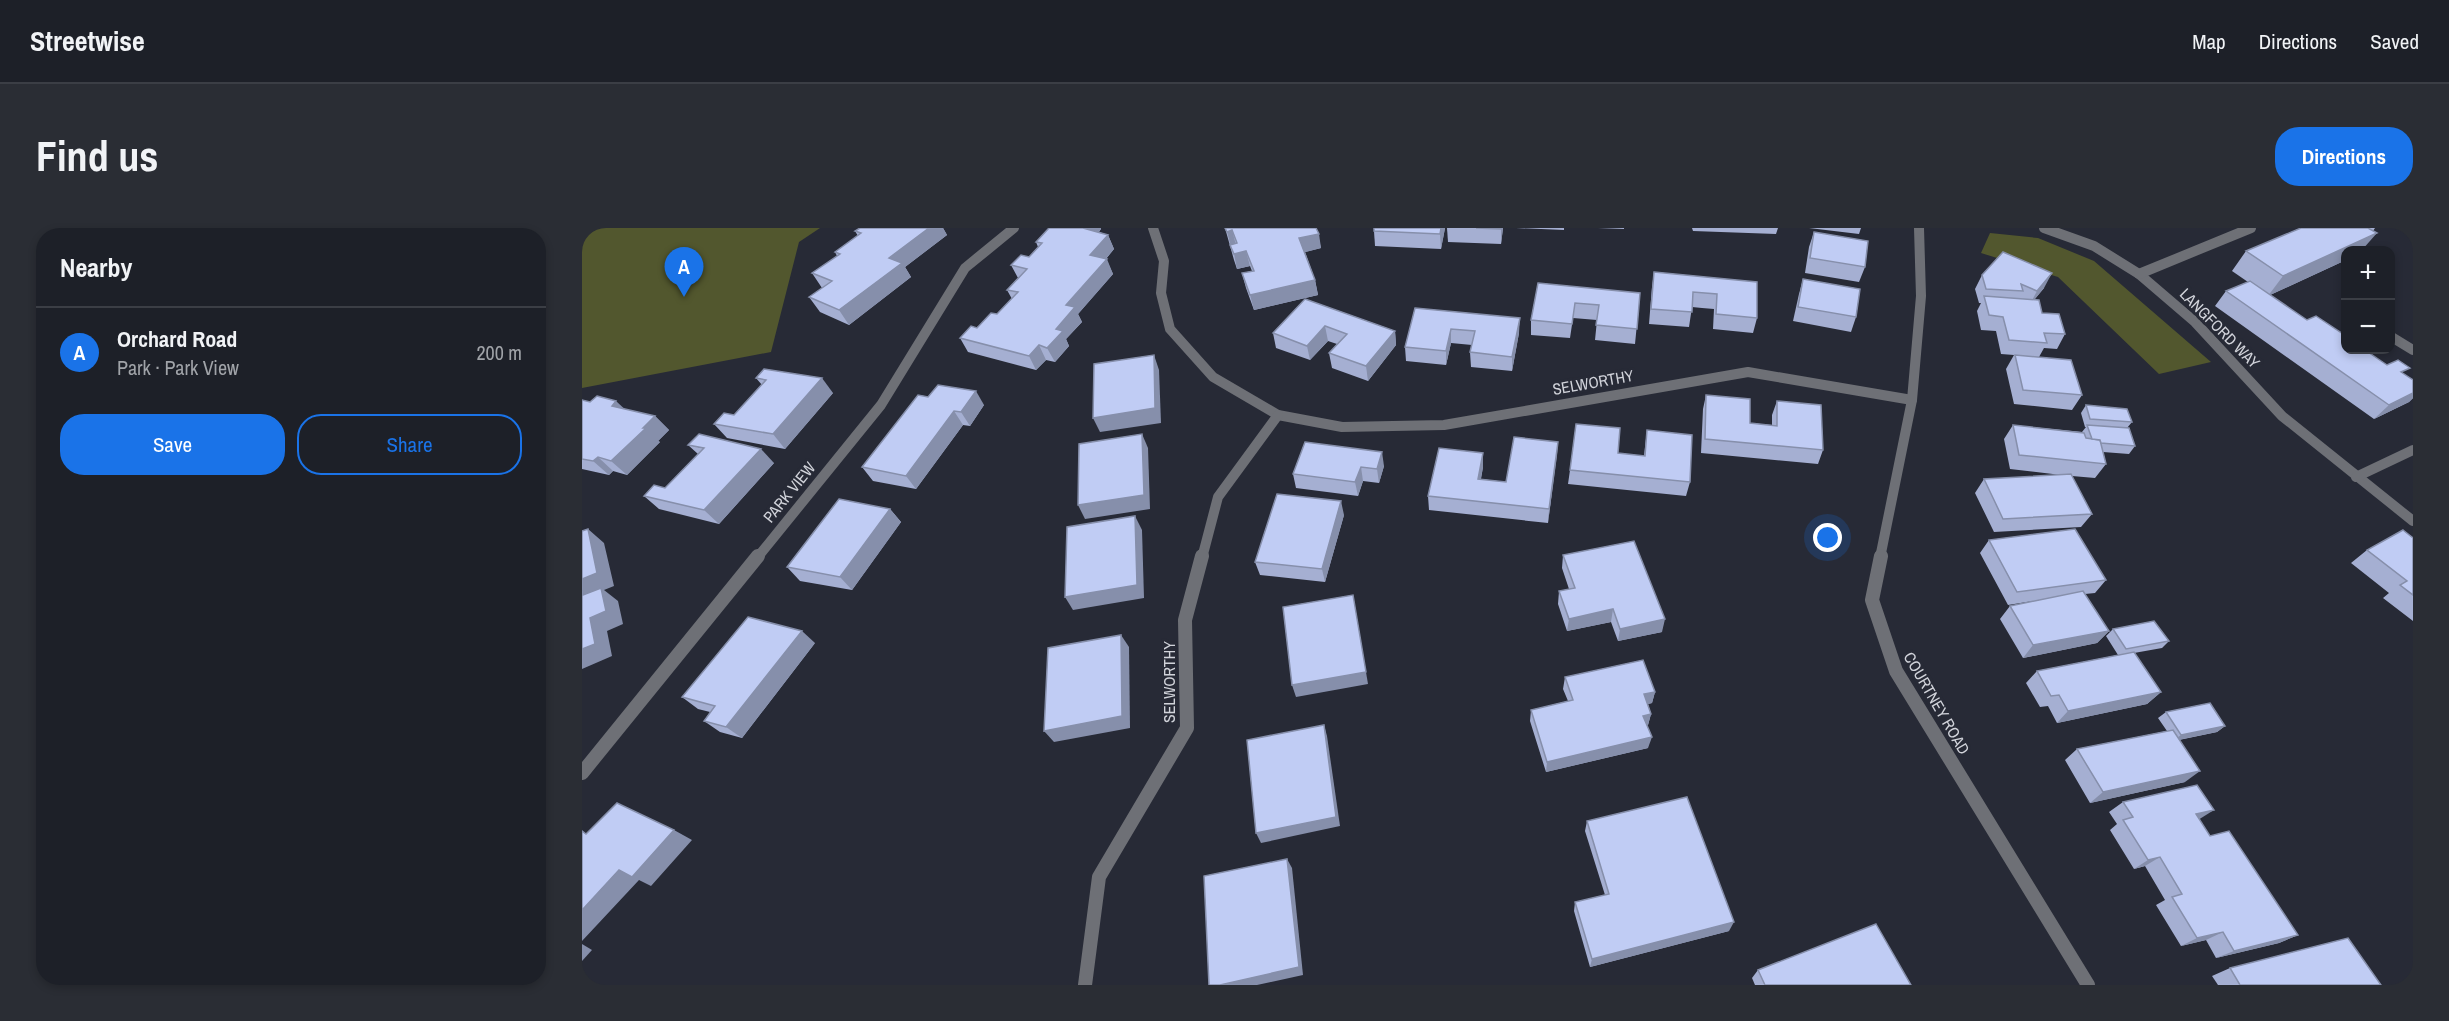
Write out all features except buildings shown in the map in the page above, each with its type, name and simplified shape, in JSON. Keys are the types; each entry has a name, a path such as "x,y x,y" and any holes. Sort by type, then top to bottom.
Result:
{"street":[{"name":"PARK VIEW","path":"582,772 880,405 965,268 1014,228"},
{"name":"SELWORTHY","path":"1153,228 1164,261 1161,293 1170,329 1213,377 1278,415 1342,427 1444,425 1748,372 1912,400"},
{"name":"COURTNEY ROAD","path":"1919,228 1921,296 1912,400 1872,600 1896,671 2088,985"},
{"name":"LANGFORD WAY","path":"2044,228 2094,246 2139,274 2195,322 2282,416 2413,521"},
{"path":"2139,274 2251,228"},
{"path":"2395,339 2413,350"},
{"name":"SELWORTHY","path":"1085,985 1100,877 1187,728 1185,620 1218,497 1278,415"},
{"path":"2356,477 2413,450"}],"green space":[{"path":"582,228 820,228 799,242 771,352 582,388"},
{"path":"1990,233 2038,238 2094,261 2211,362 2159,374 2058,277 1981,253"}],"place":[{"name":"Orchard Road","path":"684,297"}]}
